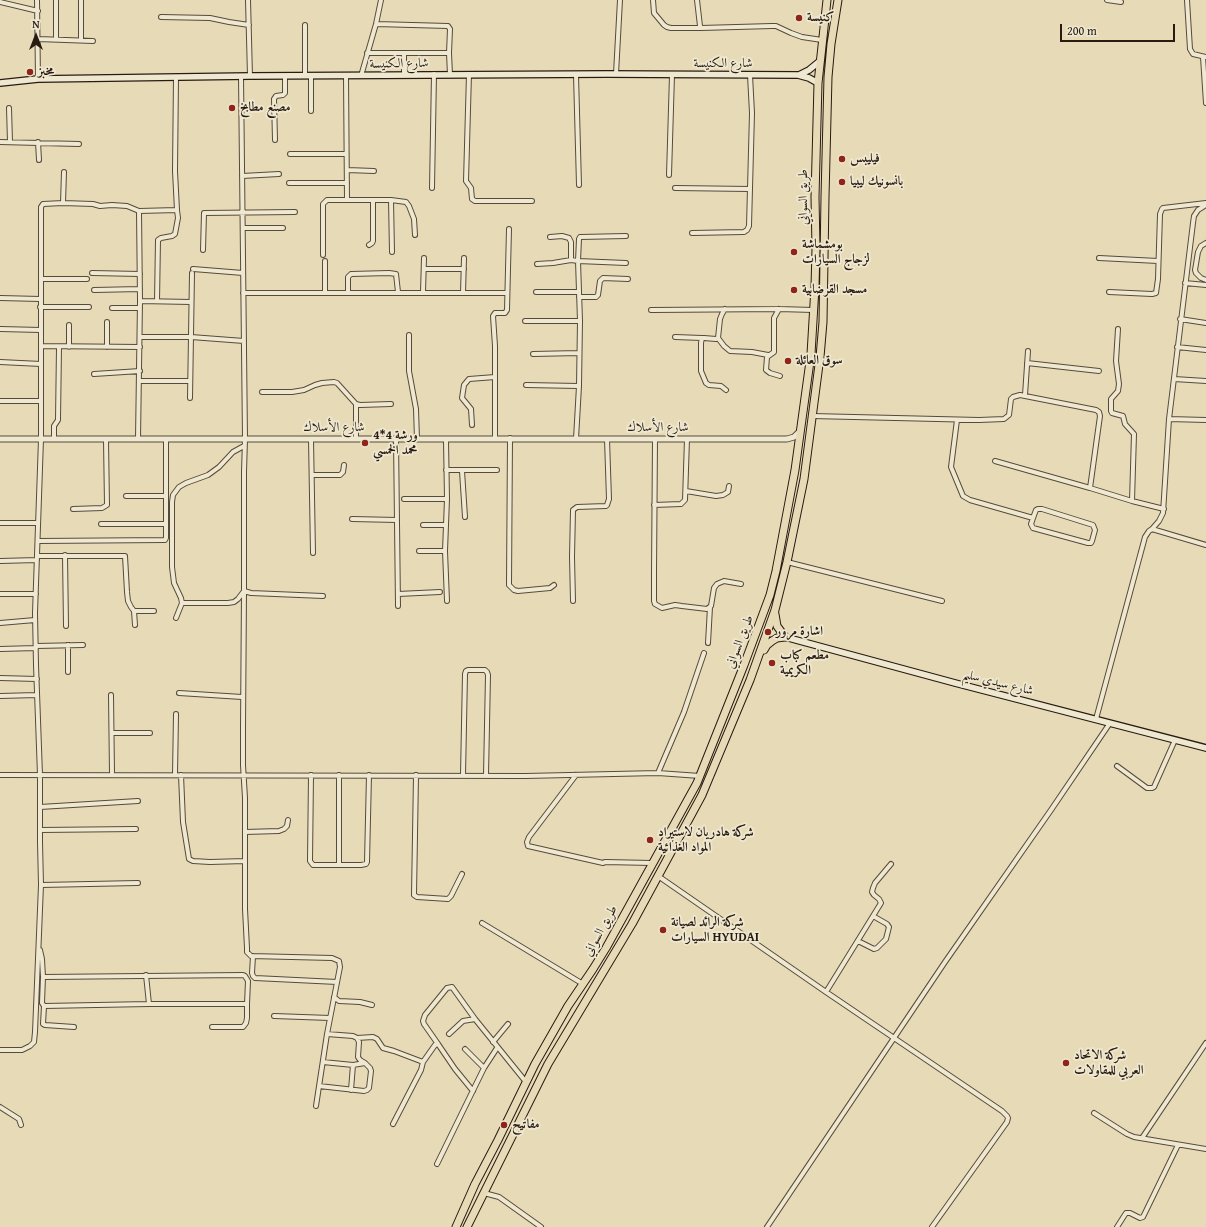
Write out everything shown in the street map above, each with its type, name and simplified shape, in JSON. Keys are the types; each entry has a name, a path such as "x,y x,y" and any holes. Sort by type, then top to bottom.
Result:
{"highway":[{"name":"طريق السواني","path":"456,1227 475,1184 502,1134 526,1082 568,1006 606,948 700,776 742,672 770,595 783,533 801,430 810,354 816,248 815,197 818,83 827,0"},
{"name":"طريق السواني","path":"467,1227 548,1064 604,971 696,807 758,659 775,610 788,562 804,479 823,322 828,77 831,44 838,0"},
{"path":"758,659 769,643 777,638 785,637 777,625 775,610"},
{"path":"687,801 696,807"},
{"path":"677,818 684,820 684,826"}],"main road":[{"path":"798,75 809,70 820,61"},
{"name":"شارع الكنيسة","path":"0,83 38,79 434,74 798,75 809,78 818,83"},
{"name":"شارع سيدي سليم","path":"785,637 1206,748"}],"street":[{"path":"37,0 38,79"},
{"path":"56,0 56,39"},
{"path":"80,40 81,0"},
{"path":"248,0 250,76"},
{"path":"361,76 376,24 381,0"},
{"path":"616,74 620,0"},
{"path":"653,0 654,13 664,25 671,28 776,26 802,37 822,40"},
{"path":"697,0 701,28"},
{"path":"1107,0 1121,2"},
{"path":"1187,0 1190,49 1193,54 1204,57 1206,103"},
{"path":"0,2 38,11"},
{"path":"161,17 210,18 249,25"},
{"path":"376,24 448,26 450,29 450,75"},
{"path":"305,25 311,111"},
{"path":"38,39 93,41"},
{"path":"367,53 449,53"},
{"path":"404,53 404,75"},
{"path":"432,188 434,74"},
{"path":"470,74 466,181 471,188 472,199 475,201 532,201"},
{"path":"576,75 579,185"},
{"path":"669,175 672,75"},
{"path":"692,233 744,232 749,226 752,113 750,75"},
{"path":"241,76 245,440 242,697 247,952 252,956 336,959 339,961 340,967 327,1034 316,1106"},
{"path":"275,140 274,99 276,96 283,95 285,92 285,76"},
{"path":"346,76 347,200"},
{"path":"157,301 158,240 175,234 178,218 175,171 176,77"},
{"path":"9,108 10,142"},
{"path":"0,142 79,144"},
{"path":"38,142 38,160"},
{"path":"290,154 346,154"},
{"path":"347,170 374,171"},
{"path":"64,172 64,203"},
{"path":"242,176 279,174"},
{"path":"289,183 347,183"},
{"path":"675,188 750,189"},
{"path":"323,255 323,204 327,200 391,200 406,202 414,219 415,234"},
{"path":"368,245 373,241 373,200"},
{"path":"391,200 392,252"},
{"path":"0,1050 22,1050 34,1042 39,946 41,885 40,775 35,620 41,439 41,207 43,204 64,203 127,206 139,211 177,210"},
{"path":"1109,292 1156,293 1160,214 1162,209 1206,204"},
{"path":"1096,719 1145,537 1159,521 1164,509 1169,419 1180,319 1194,216 1198,210 1206,204"},
{"path":"138,440 140,381 139,211"},
{"path":"203,250 204,213 295,212"},
{"path":"243,228 284,228"},
{"path":"495,439 495,346 493,316 495,313 504,313 507,310 509,229"},
{"path":"550,237 562,236 569,238 571,242 571,260"},
{"path":"576,439 579,386 580,321 578,261 579,239 580,237 626,236"},
{"path":"1206,243 1201,246 1198,252 1195,270 1201,278 1206,280"},
{"path":"423,292 424,258"},
{"path":"463,293 464,258"},
{"path":"1099,258 1158,261"},
{"path":"537,264 571,260 626,263"},
{"path":"325,261 325,293"},
{"path":"424,269 464,270"},
{"path":"190,398 191,302 193,271 243,273"},
{"path":"348,293 348,277 351,274 389,273 396,274 398,292"},
{"path":"92,274 140,274"},
{"path":"579,297 596,297 598,295 600,281 603,278 628,278"},
{"path":"41,279 87,279"},
{"path":"1185,283 1206,285"},
{"path":"94,290 140,289"},
{"path":"243,292 507,293"},
{"path":"536,292 579,292"},
{"path":"0,298 40,299"},
{"path":"140,301 191,302"},
{"path":"40,307 89,307"},
{"path":"112,308 140,308"},
{"path":"726,309 720,319 718,338 724,346 730,351 752,352 768,355 773,353 774,350 774,318 779,309"},
{"path":"651,310 813,310"},
{"path":"1180,319 1206,323"},
{"path":"525,321 580,321"},
{"path":"107,322 107,347"},
{"path":"68,347 69,325"},
{"path":"0,329 41,330"},
{"path":"1118,329 1116,361 1119,384 1118,391 1111,399 1111,411 1112,413 1123,416 1125,424 1134,434 1132,501"},
{"path":"409,335 409,371 416,409 417,439"},
{"path":"140,337 191,337 244,341"},
{"path":"675,337 718,338"},
{"path":"702,338 701,371 706,383 709,385 721,386 726,390"},
{"path":"41,346 140,347"},
{"path":"54,439 54,426 58,420 59,347"},
{"path":"1177,347 1206,350"},
{"path":"1025,395 1028,351"},
{"path":"533,354 579,353"},
{"path":"768,355 767,372 780,376"},
{"path":"0,362 41,364"},
{"path":"1028,363 1099,371"},
{"path":"94,374 140,371"},
{"path":"472,425 471,409 462,398 464,385 469,379 495,377"},
{"path":"1174,379 1206,381"},
{"path":"140,381 190,381"},
{"path":"262,392 292,392 304,390 315,385 334,382 337,383 356,404 391,404"},
{"path":"526,385 579,386"},
{"path":"812,416 957,420 1004,419 1009,415 1010,402 1013,397 1020,395 1098,411 1100,416 1090,488"},
{"path":"0,401 40,401"},
{"path":"356,404 356,440"},
{"path":"1169,419 1206,420"},
{"path":"957,420 951,467 963,496 970,500 1033,518"},
{"path":"787,439 794,437 801,430"},
{"path":"510,438 509,585 514,590 550,588 554,585"},
{"name":"شارع الأسلاك","path":"0,439 787,439"},
{"path":"38,541 165,540 166,439"},
{"path":"573,601 573,510 579,506 607,505 609,499 607,439"},
{"path":"655,439 655,604 662,608 675,606 705,609 710,607"},
{"path":"654,505 681,504 684,502 686,491 687,439"},
{"path":"787,439 798,448"},
{"path":"73,509 102,508 107,505 106,440"},
{"path":"311,440 313,553"},
{"path":"396,440 398,606"},
{"path":"446,440 447,600"},
{"path":"176,618 182,604 181,598 174,583 172,568 173,495 178,487 208,475 219,467 233,452 244,446"},
{"path":"995,461 1164,509"},
{"path":"312,475 340,475 343,472 344,465"},
{"path":"446,470 497,470"},
{"path":"462,471 465,517"},
{"path":"686,491 716,496 723,495 728,492 729,486"},
{"path":"126,496 166,496"},
{"path":"404,499 447,499"},
{"path":"1042,509 1093,525 1095,530 1092,541 1091,543 1088,543 1033,528 1031,524 1033,518 1036,510 1042,509"},
{"path":"352,519 397,520"},
{"path":"0,523 38,523"},
{"path":"101,524 166,524"},
{"path":"423,525 446,525"},
{"path":"1152,529 1206,545"},
{"path":"419,550 446,551"},
{"path":"65,556 66,626"},
{"path":"0,561 65,556 125,556 128,601 134,611 135,625"},
{"path":"788,562 942,601"},
{"path":"708,643 710,607 714,588 717,584 724,581 741,584"},
{"path":"244,591 251,593 323,596"},
{"path":"182,604 234,602 244,591"},
{"path":"398,594 440,592"},
{"path":"0,594 36,594"},
{"path":"134,611 154,611"},
{"path":"0,623 35,620"},
{"path":"68,645 68,672"},
{"path":"0,649 83,645"},
{"path":"658,773 684,712 704,653"},
{"path":"463,775 465,674 468,670 485,670 488,675 486,775"},
{"path":"0,678 37,679"},
{"path":"179,693 242,697"},
{"path":"0,696 37,695"},
{"path":"111,695 112,774"},
{"path":"175,775 176,714"},
{"path":"767,1227 988,900 1052,810 1110,723"},
{"path":"112,732 150,733"},
{"path":"1117,766 1147,788 1152,788 1175,740"},
{"path":"0,775 576,775 658,773 700,776"},
{"path":"181,775 183,822 189,859 194,861 210,862 245,861"},
{"path":"311,775 311,863 313,865 364,865 367,862 369,775"},
{"path":"339,775 339,865"},
{"path":"416,775 414,895 417,897 448,899 462,874"},
{"path":"576,775 529,837 527,842 528,846 603,863 652,863"},
{"path":"40,807 138,801"},
{"path":"245,832 279,831 287,826 288,820"},
{"path":"40,830 136,829"},
{"path":"826,992 881,903 872,892 873,888 875,883 891,864"},
{"path":"658,876 1002,1111 1008,1118 1007,1122 932,1227"},
{"path":"41,885 138,883"},
{"path":"858,941 874,949 877,948 886,938 889,927 887,924 873,916"},
{"path":"482,923 583,984"},
{"path":"39,946 42,959 43,977 43,1024 74,1027"},
{"path":"252,956 252,976 255,978 336,982"},
{"path":"43,977 146,975 245,976 248,981 246,1023 243,1026 212,1026"},
{"path":"146,975 149,1004"},
{"path":"472,1091 455,1069 423,1021 425,1015 447,988 452,987 474,1019 526,1082"},
{"path":"334,997 340,1001 360,1002 372,1005"},
{"path":"44,1006 248,1004"},
{"path":"274,1016 330,1018"},
{"path":"449,1034 463,1021 474,1019"},
{"path":"492,1042 508,1024"},
{"path":"327,1034 353,1036 357,1038 372,1037 377,1039 383,1048 423,1062"},
{"path":"319,1086 351,1090 367,1090 371,1071 369,1065 360,1060 358,1057 359,1042 357,1038"},
{"path":"1142,1138 1206,1043"},
{"path":"393,1124 423,1062 435,1045 438,1044"},
{"path":"437,1164 468,1103 472,1091 497,1048"},
{"path":"465,1049 484,1068"},
{"path":"323,1062 353,1065 365,1062"},
{"path":"351,1090 353,1065"},
{"path":"0,1107 19,1119 21,1125"},
{"path":"1094,1113 1127,1134 1178,1145 1206,1149"},
{"path":"1117,1227 1126,1213 1130,1213 1140,1218 1143,1217 1178,1145"},
{"path":"483,1193 499,1197 542,1227"}],"place":[{"name":"كنيسة","path":"799,18"},
{"name":"مخبز","path":"30,72"},
{"name":"مصنع مطابخ","path":"232,108"},
{"name":"فيليبس","path":"842,159"},
{"name":"بانسونيك ليبيا","path":"842,182"},
{"name":"بومشماشة لزجاج السيارات","path":"794,252"},
{"name":"مسجد القرضابية","path":"794,290"},
{"name":"سوق العائلة","path":"788,361"},
{"name":"4*4 ورشة محمد الخمسي","path":"365,443"},
{"name":"اشارة مرور","path":"768,632"},
{"name":"مطعم كباب الكريمية","path":"772,663"},
{"name":"شركة هادريان لاستيراد المواد الغذائية","path":"650,840"},
{"name":"شركة الرائد لصيانة السيارات HYUDAI","path":"663,930"},
{"name":"شركة الاتحاد العربي للمقاولات","path":"1066,1063"},
{"name":"مفاتيح","path":"504,1125"}]}
